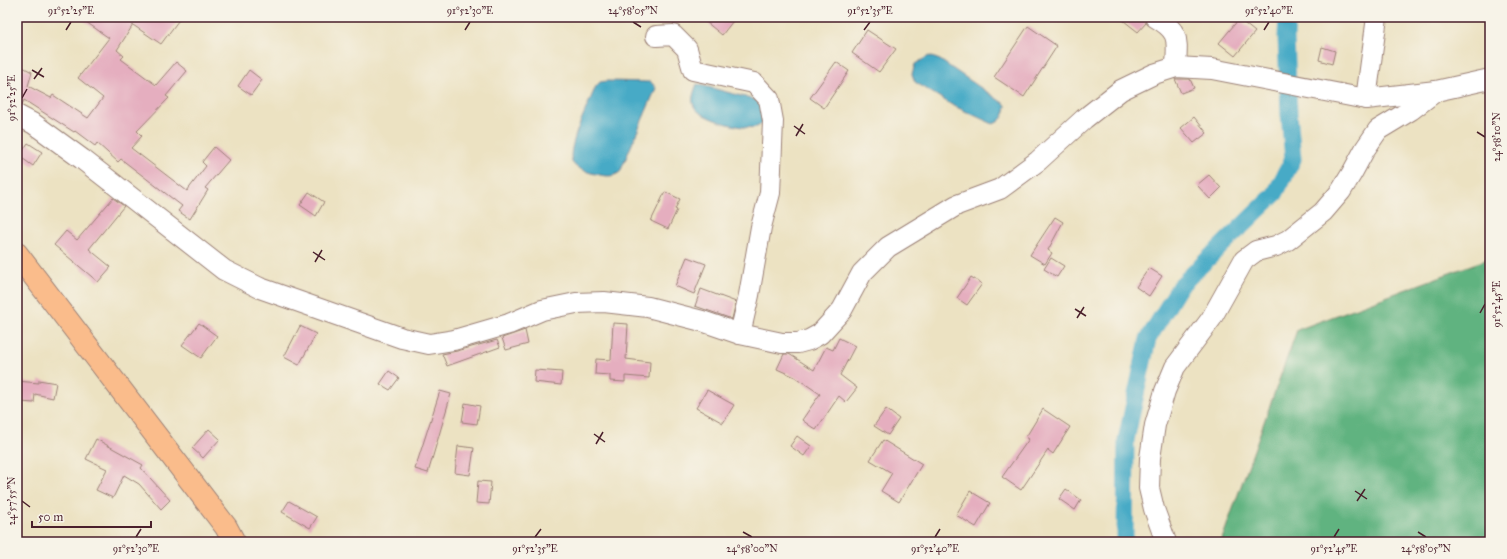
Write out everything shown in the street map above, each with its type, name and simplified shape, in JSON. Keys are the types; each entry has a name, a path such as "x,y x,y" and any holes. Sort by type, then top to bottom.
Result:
{"highway":[{"path":"17,254 226,527 234,542"}],"street":[{"path":"1155,17 1164,22 1174,32 1177,44 1176,67"},
{"path":"1366,99 1377,17"},
{"path":"656,36 673,35 687,50 693,70 754,83 770,99 773,121 770,193 761,227 749,295 740,334"},
{"path":"17,115 34,124 82,159 224,270 260,288 402,338 429,344 454,340 508,324 542,310 576,303 604,302 648,307 740,334 782,343 798,343 809,340 820,334 842,310 862,273 888,247 957,205 1000,189 1038,161 1084,119 1120,90 1154,74 1176,67 1212,70 1366,99 1436,91 1490,79"},
{"path":"1166,542 1154,509 1149,488 1150,458 1154,425 1165,391 1175,367 1211,319 1244,260 1256,251 1276,246 1288,240 1322,212 1340,191 1378,130 1411,110 1436,91"}],"green space":[{"path":"1490,258 1490,542 1221,542 1297,330"}],"water":[{"path":"929,56 940,60 1006,105 1004,115 1001,119 993,124 952,105 915,82 912,74 915,64"},
{"path":"600,82 651,82 656,88 620,172 610,176 591,173 580,169 573,164 571,155 575,136 596,86"},
{"path":"697,84 756,100 765,112 764,122 757,127 742,127 723,123 706,116 695,108 693,102 693,96"}],"building":[{"path":"79,17 181,17 161,44 133,25 117,50 124,56 121,59 156,85 176,62 187,71 166,96 169,98 137,131 142,136 131,148 187,191 206,166 202,162 214,147 229,160 205,188 208,190 190,219 178,211 182,206 121,159 118,162 97,143 95,146 75,131 74,132 24,100 22,105 17,104 17,64 32,72 28,86 51,98 53,95 88,118 103,98 78,78 109,38"},
{"path":"700,17 736,17 722,35"},
{"path":"1119,17 1144,17 1146,23 1138,32"},
{"path":"1239,19 1255,32 1235,56 1219,43"},
{"path":"1028,26 1057,46 1024,97 994,77"},
{"path":"867,30 896,49 879,72 852,53"},
{"path":"1322,47 1335,51 1332,64 1319,60"},
{"path":"836,62 849,71 824,108 810,98"},
{"path":"249,70 262,80 251,95 238,86"},
{"path":"1175,79 1190,79 1194,88 1181,93"},
{"path":"1194,117 1207,133 1194,143 1181,128"},
{"path":"28,143 42,152 33,166 19,156"},
{"path":"1209,175 1221,188 1210,199 1197,185"},
{"path":"309,192 324,202 316,216 300,205"},
{"path":"665,192 680,199 675,209 677,210 668,229 651,221"},
{"path":"113,198 124,206 89,249 111,267 98,282 54,245 66,231 77,240"},
{"path":"1055,217 1063,222 1048,250 1052,253 1045,264 1030,255"},
{"path":"687,257 706,264 694,294 675,286"},
{"path":"1051,258 1064,266 1057,277 1044,269"},
{"path":"1149,268 1162,276 1149,296 1136,287"},
{"path":"971,277 982,284 967,305 957,298"},
{"path":"701,289 736,302 732,319 695,306"},
{"path":"199,323 217,336 201,358 182,345"},
{"path":"613,323 628,324 626,359 650,362 649,378 625,376 625,382 610,381 610,375 595,374 596,359 611,360"},
{"path":"300,326 316,334 299,365 284,357"},
{"path":"525,330 528,344 506,350 502,338"},
{"path":"839,338 855,346 840,375 857,388 846,402 839,396 816,430 802,420 820,394 795,377 777,369 784,354 789,354 814,370 826,347 833,350"},
{"path":"497,340 500,347 447,366 442,354 457,351"},
{"path":"535,370 562,372 561,385 534,382"},
{"path":"389,371 399,378 390,390 380,384"},
{"path":"39,380 56,383 53,398 35,394 34,403 21,402 22,392 17,391 17,381 39,383"},
{"path":"707,390 734,405 723,423 696,408"},
{"path":"440,391 451,394 428,473 415,469"},
{"path":"465,403 480,406 477,424 462,422"},
{"path":"886,409 899,419 888,435 874,426"},
{"path":"1043,409 1070,427 1053,454 1048,450 1021,490 1002,477 1029,439 1026,437"},
{"path":"209,429 220,439 203,458 192,448"},
{"path":"797,436 811,446 804,456 790,446"},
{"path":"96,439 143,465 141,468 170,500 161,509 139,484 124,475 113,498 96,490 107,469 86,459"},
{"path":"883,440 922,464 899,502 881,491 892,473 870,460"},
{"path":"458,446 474,448 470,475 455,473"},
{"path":"478,481 491,482 489,504 476,503"},
{"path":"1066,489 1081,500 1075,510 1059,499"},
{"path":"970,491 990,503 976,527 956,515"},
{"path":"289,501 317,517 310,528 282,512"}],"waterway":[{"path":"1125,542 1126,440 1148,339 1180,286 1275,194 1293,159 1289,114 1286,37 1287,17"}]}
